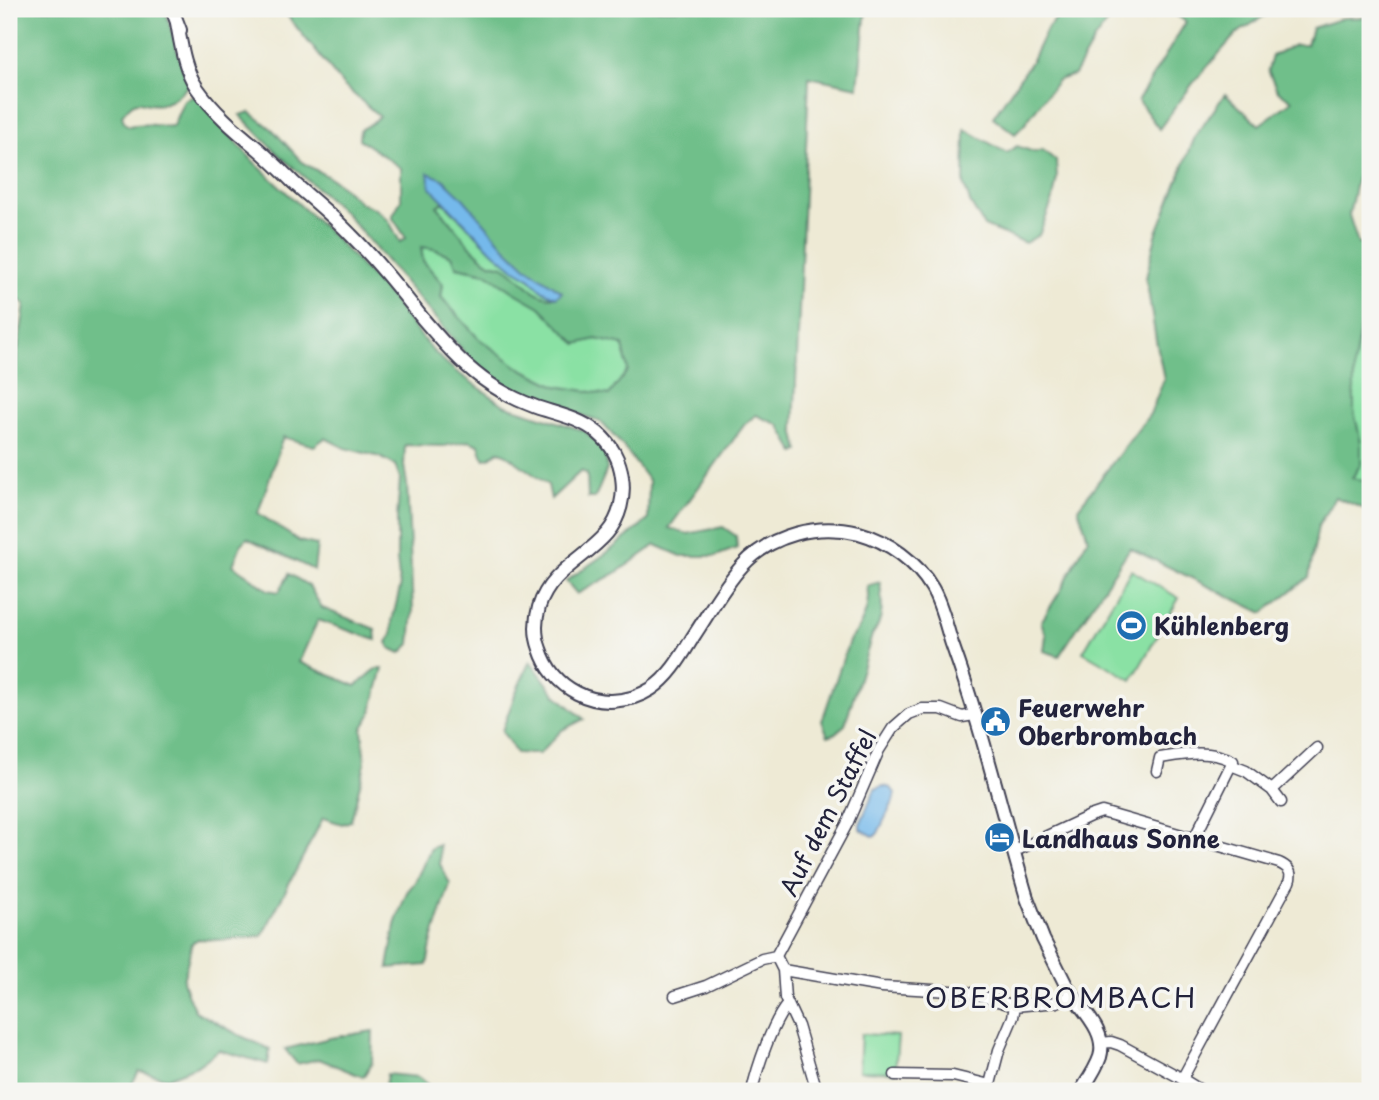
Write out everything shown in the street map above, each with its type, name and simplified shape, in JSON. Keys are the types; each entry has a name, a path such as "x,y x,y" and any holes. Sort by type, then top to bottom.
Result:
{"main road":[{"path":"172,9 188,69 197,89 228,124 349,233 448,348 469,369 508,395 585,425 603,438 616,456 623,490 614,524 607,534 552,581 537,615 536,628 541,654 554,676 575,692 587,698 613,701 650,690 680,658 721,593 741,567 762,549 783,538 808,530 834,529 868,536 895,549 923,576 932,587 962,671 1035,922 1071,995 1095,1025 1101,1042 1098,1062 1082,1091"}],"street":[{"name":"Auf dem Staffel","path":"776,956 848,824 879,750 893,729 904,717 922,709 941,709 962,716 974,715"},
{"path":"1272,790 1317,748"},
{"path":"1157,771 1160,758 1196,753 1222,755 1233,761 1194,839"},
{"path":"1231,765 1246,771 1272,790 1280,802"},
{"path":"1013,852 1102,812 1284,865 1289,870 1291,877 1182,1079"},
{"path":"675,996 706,986 762,959 776,956 783,970 787,1005 802,1038 817,1091"},
{"path":"783,970 881,987 967,992 1016,1006 1057,1002 1071,995"},
{"path":"752,1091 763,1055 787,1005"},
{"path":"895,1075 953,1076 989,1088 999,1050 1016,1006"},
{"path":"1101,1042 1120,1045 1202,1091"}],"green space":[{"path":"9,9 165,9 189,85 165,103 133,104 122,115 124,122 128,126 173,126 184,100 195,96 202,101 254,162 334,237 385,291 432,350 454,370 504,405 585,431 605,451 607,469 595,498 588,498 587,474 581,471 551,499 548,485 498,451 485,459 479,445 469,441 444,446 405,445 413,611 410,644 401,653 390,648 387,642 392,635 392,621 400,588 397,518 400,479 395,465 380,457 345,448 325,438 314,446 283,437 258,513 299,541 317,545 314,570 247,538 241,545 233,565 268,590 279,592 289,574 309,586 322,608 375,629 376,640 318,620 299,662 356,686 376,669 383,669 370,716 362,729 365,764 351,821 342,824 323,818 262,936 224,940 198,939 192,943 183,981 195,1011 270,1049 268,1064 219,1050 197,1066 167,1078 139,1071 128,1091 9,1091 9,401 25,304 9,293"},
{"path":"282,9 866,9 858,87 809,77 794,429 799,451 795,453 779,425 756,415 745,424 669,528 687,534 723,527 736,536 737,548 716,556 681,556 656,545 616,573 577,594 566,581 648,520 649,481 601,422 511,388 477,367 347,215 277,153 240,115 250,112 273,130 303,163 334,180 361,203 376,209 389,221 400,242 406,238 392,217 401,200 401,168 359,139 360,130 379,116 343,85","holes":["443,179 514,257 561,291 556,297 541,295 502,265 490,263 476,252 437,206 443,202","421,247 452,256 457,267 486,273 540,307 577,344 596,339 623,345 628,370 609,395 556,386 518,367 478,338 441,297 443,284 423,261"]},
{"path":"1065,9 1117,9 1094,40 1074,75 1058,80 1015,134 993,117 1032,60 1048,27"},
{"path":"1168,9 1275,9 1236,34 1194,82 1159,129 1138,100 1186,22"},
{"path":"1368,17 1370,145 1356,182 1349,215 1358,244 1370,243 1370,301 1364,305 1354,365 1354,411 1361,443 1361,464 1352,478 1370,482 1370,511 1335,497 1318,526 1309,577 1263,613 1130,548 1059,656 1044,651 1046,635 1041,622 1088,538 1078,508 1150,414 1164,379 1146,278 1156,235 1195,137 1225,94 1259,125 1292,101 1277,90 1268,70 1272,56 1294,45 1307,45 1312,28 1343,18"},
{"path":"965,129 1007,153 1017,146 1034,152 1043,150 1056,161 1057,178 1053,199 1039,235 1025,243 984,226 964,185"},
{"path":"443,202 489,248 543,291 556,297 541,295 502,265 482,258 437,206"},
{"path":"421,246 452,256 457,267 486,273 540,307 577,344 596,339 623,345 628,370 609,395 556,386 518,367 478,338 441,297 443,284 423,261"},
{"path":"1370,301 1370,482 1352,478 1361,464 1361,443 1354,411 1354,365 1364,305"},
{"name":"Kühlenberg","path":"1131,570 1179,598 1132,680 1083,652"},
{"path":"880,582 881,616 872,635 845,725 828,736 822,721 849,641 864,615 868,601 867,586"},
{"path":"530,661 555,694 584,719 562,730 539,754 516,753 502,731"},
{"path":"439,845 440,864 450,884 427,965 388,968 395,925 407,892 415,882 431,848"},
{"path":"373,1031 372,1063 363,1077 319,1059 297,1064 285,1049 330,1038"},
{"path":"861,1034 898,1036 895,1072 859,1071"},
{"path":"387,1074 418,1077 435,1091 386,1091"}],"water":[{"path":"428,173 443,179 525,266 562,292 556,297 543,291 489,248 430,187"},
{"path":"883,786 891,788 895,793 877,835 873,836 860,829 860,824 875,789"}],"place":[{"name":"Kühlenberg","path":"1131,625"},
{"name":"Feuerwehr Oberbrombach","path":"995,721"},
{"name":"Landhaus Sonne","path":"999,838"}],"district":[{"name":"OBERBROMBACH","path":"1061,996"}]}
